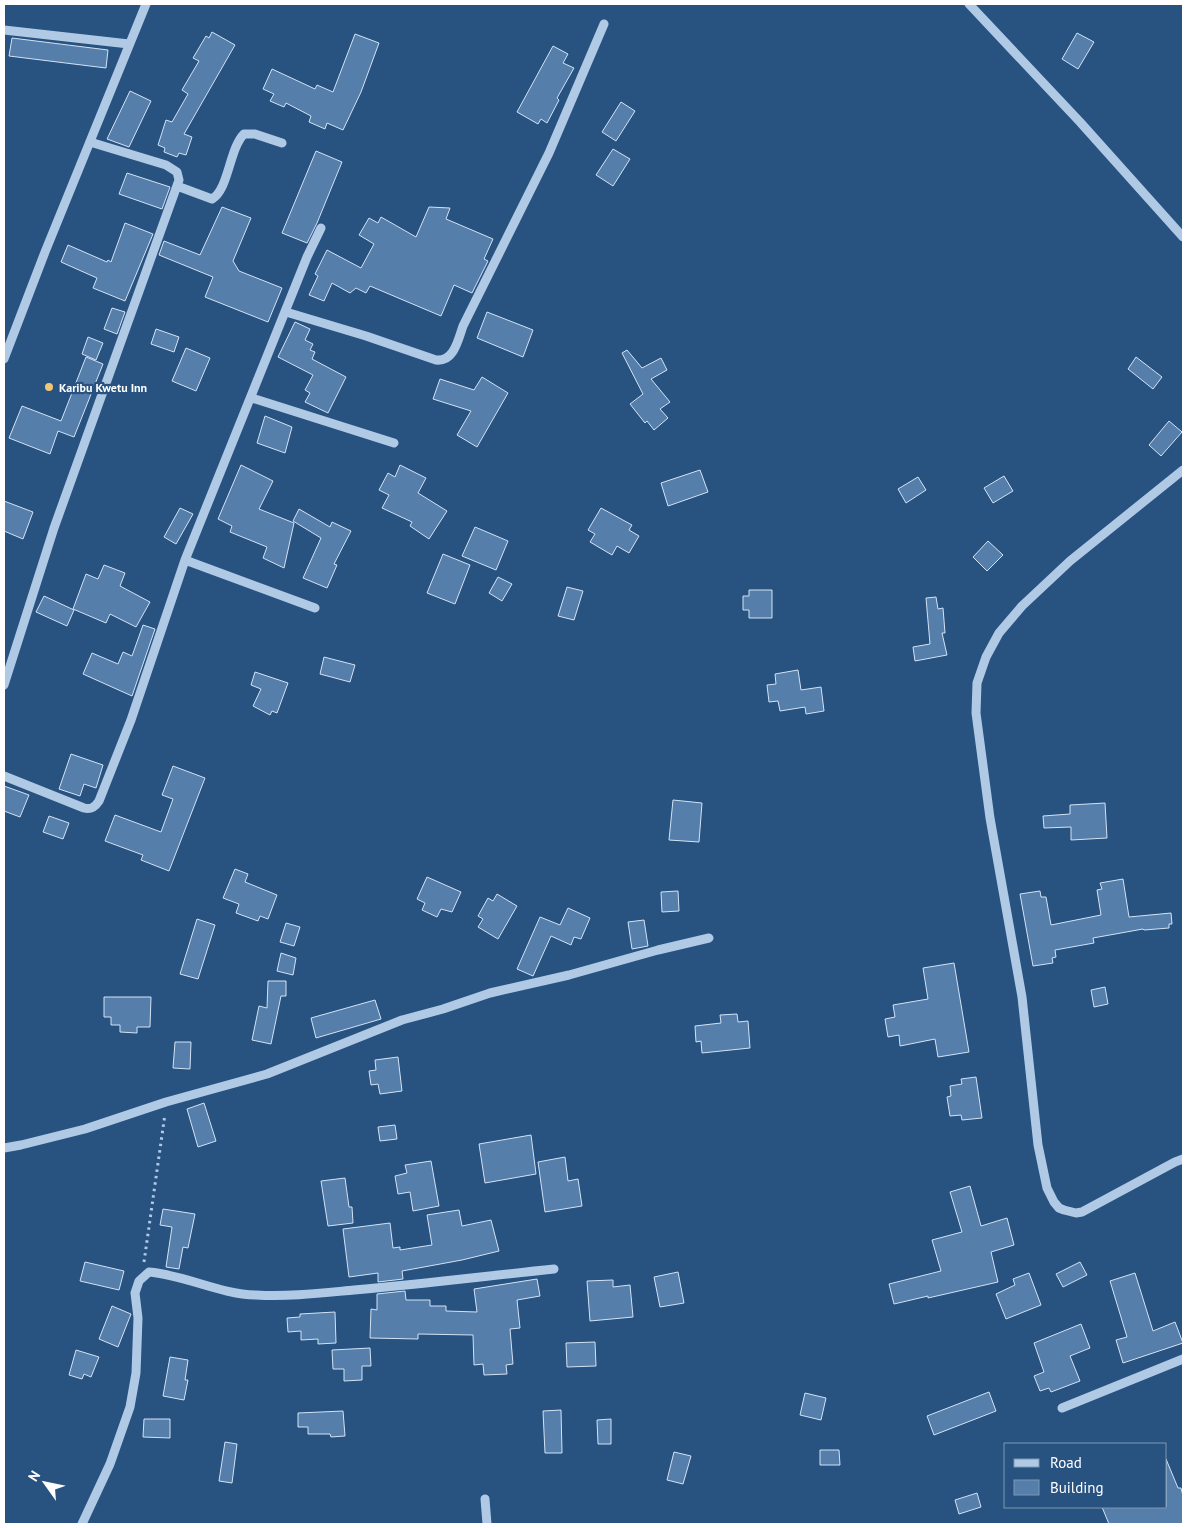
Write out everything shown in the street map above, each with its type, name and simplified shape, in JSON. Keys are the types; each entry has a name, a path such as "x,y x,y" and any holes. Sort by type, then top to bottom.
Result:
{"street":[{"path":"4,359 146,4"},
{"path":"969,4 1080,122 1183,237"},
{"path":"286,312 366,336 436,360 449,356 456,347 463,326 549,153 604,24"},
{"path":"4,30 129,44"},
{"path":"177,186 212,199 220,192 237,145 244,134 255,134 282,143"},
{"path":"4,685 54,528 177,186 179,174 166,165 90,142"},
{"path":"4,776 77,806 87,809 96,806 131,720 185,560 320,228"},
{"path":"252,398 394,443"},
{"path":"1183,470 1070,561 1022,606 999,633 986,657 977,684 976,712 990,818 1022,998 1038,1145 1050,1195 1059,1208 1076,1213 1082,1212 1183,1159"},
{"path":"185,560 315,608"},
{"path":"4,1148 77,1131 166,1102 267,1074 402,1020 443,1009 490,993 569,975 708,938"},
{"path":"82,1524 110,1464 130,1406 136,1372 138,1318 135,1293 142,1277 149,1272 254,1295 286,1295 384,1287 554,1269"},
{"path":"1062,1408 1183,1359"},
{"path":"485,1499 487,1524"}],"path":[{"path":"142,1277 166,1102"}],"building":[{"path":"212,32 235,45 184,134 192,137 186,155 179,153 177,157 164,152 165,148 158,145 166,120 172,122 188,94 182,90 199,61 193,58 206,36 209,38"},
{"path":"1077,33 1094,42 1078,69 1062,59"},
{"path":"355,34 379,43 361,92 343,130 327,123 325,129 309,122 311,116 286,103 284,107 270,101 274,94 263,89 272,69 315,89 317,85 333,92"},
{"path":"12,38 108,50 106,68 9,56"},
{"path":"553,46 568,54 563,63 574,68 557,98 559,100 547,123 541,119 538,124 517,112"},
{"path":"130,91 151,101 129,147 107,139"},
{"path":"621,102 635,111 616,141 602,132"},
{"path":"613,149 630,159 613,186 596,175"},
{"path":"316,151 342,162 307,243 282,233"},
{"path":"127,173 170,187 162,209 119,194"},
{"path":"222,207 251,218 233,261 239,271 282,288 268,322 205,297 213,277 159,255 164,241 200,255"},
{"path":"429,207 450,208 446,219 493,239 484,259 488,261 472,293 454,285 441,316 370,286 366,293 356,288 350,293 332,283 324,301 309,295 318,276 315,274 327,250 361,268 374,244 359,235 369,218 378,223 381,217 416,237"},
{"path":"125,223 153,234 125,301 93,288 97,278 61,262 68,245 111,262"},
{"path":"112,308 125,312 117,334 104,329"},
{"path":"487,312 533,330 523,357 477,338"},
{"path":"295,322 310,329 305,340 313,344 310,350 315,352 312,359 346,377 328,413 305,402 310,393 305,390 313,375 278,357"},
{"path":"156,329 179,337 174,352 151,344"},
{"path":"88,337 103,343 96,360 82,354"},
{"path":"186,348 210,358 196,391 172,381"},
{"path":"627,350 642,368 661,358 667,370 651,379 670,402 660,409 668,418 654,430 647,421 645,423 630,404 643,394 622,353"},
{"path":"86,357 103,364 74,437 58,431 50,454 9,438 22,406 61,421"},
{"path":"1136,357 1162,377 1153,389 1128,369"},
{"path":"482,377 508,393 477,447 457,435 471,411 433,399 440,379 474,390"},
{"path":"265,416 292,427 285,453 257,443"},
{"path":"1169,421 1182,432 1161,456 1149,445"},
{"path":"241,465 273,481 259,509 294,523 284,568 263,558 267,547 230,532 232,526 218,519"},
{"path":"400,465 426,478 418,493 447,511 429,539 410,526 412,522 382,508 389,495 379,490 388,473 395,477"},
{"path":"700,470 708,492 668,506 661,483"},
{"path":"1004,476 1013,491 993,503 984,488"},
{"path":"918,477 926,490 906,503 898,489"},
{"path":"4,501 33,512 23,539 4,531"},
{"path":"180,508 193,514 176,544 164,537"},
{"path":"601,508 632,525 629,530 639,536 629,553 617,546 612,555 590,542 595,534 588,530"},
{"path":"299,509 330,527 332,522 351,531 334,564 337,565 327,588 303,578 321,538 293,521"},
{"path":"475,527 508,541 496,570 462,556"},
{"path":"988,541 1003,555 987,571 973,557"},
{"path":"443,554 470,565 455,604 427,593"},
{"path":"104,565 125,573 120,586 150,602 136,627 110,614 106,623 73,609 86,574 98,579"},
{"path":"498,577 512,584 502,601 489,593"},
{"path":"567,587 583,591 574,620 558,616"},
{"path":"749,590 772,590 772,618 749,618 749,610 743,610 743,596 749,596"},
{"path":"44,596 74,610 67,626 36,612"},
{"path":"936,597 938,609 943,608 945,633 942,633 947,655 915,661 913,647 930,644 926,598"},
{"path":"143,625 155,629 132,696 83,674 92,653 118,664 123,652 132,656"},
{"path":"324,657 355,665 350,682 320,674"},
{"path":"798,670 801,690 821,687 824,711 806,714 805,707 780,711 778,701 769,702 767,685 776,684 775,674"},
{"path":"255,672 288,683 277,713 272,711 270,715 253,706 261,689 251,685"},
{"path":"71,754 103,765 96,788 84,784 80,796 59,789"},
{"path":"173,766 205,778 169,871 141,860 143,855 105,841 115,815 161,832 173,799 162,795"},
{"path":"4,786 29,795 20,817 4,811"},
{"path":"673,800 702,803 699,842 669,840"},
{"path":"1105,803 1107,838 1071,840 1071,827 1044,828 1043,816 1070,814 1070,805"},
{"path":"49,816 69,823 63,839 43,832"},
{"path":"235,869 248,874 245,882 277,895 268,919 260,916 258,921 236,913 239,904 223,898"},
{"path":"427,877 461,892 452,912 441,909 437,917 422,910 425,903 417,899"},
{"path":"1123,879 1129,917 1171,913 1172,924 1169,924 1169,928 1143,929 1093,938 1094,943 1055,950 1056,957 1052,958 1053,963 1033,966 1020,894 1040,891 1041,897 1046,897 1051,925 1101,915 1097,890 1102,889 1100,883"},
{"path":"678,891 679,911 662,912 661,892"},
{"path":"497,894 517,906 498,939 478,927 483,919 478,916 488,898 493,901"},
{"path":"568,908 590,918 581,939 574,937 571,945 551,936 533,976 517,969 540,917 560,925"},
{"path":"197,919 215,925 198,979 180,974"},
{"path":"644,920 648,946 632,949 628,922"},
{"path":"286,923 300,927 294,946 280,942"},
{"path":"281,953 296,958 293,975 277,971"},
{"path":"954,963 969,1052 938,1057 935,1039 900,1046 899,1035 888,1037 885,1019 895,1017 893,1005 928,999 923,968"},
{"path":"268,981 286,981 286,996 281,996 271,1044 252,1040 259,1006 267,1008"},
{"path":"1105,987 1108,1004 1094,1007 1091,990"},
{"path":"104,997 151,997 150,1027 137,1027 137,1033 120,1032 120,1025 111,1025 111,1017 104,1017"},
{"path":"375,1000 381,1019 316,1038 311,1018"},
{"path":"737,1014 738,1022 748,1021 750,1048 702,1053 701,1041 696,1042 695,1026 721,1023 720,1015"},
{"path":"175,1042 191,1042 190,1069 173,1068"},
{"path":"398,1057 402,1091 380,1094 378,1084 371,1085 369,1071 376,1070 375,1060"},
{"path":"976,1077 982,1118 962,1120 961,1115 950,1116 947,1097 951,1096 950,1086 962,1084 961,1079"},
{"path":"204,1103 216,1141 198,1147 187,1109"},
{"path":"395,1125 397,1139 380,1141 378,1127"},
{"path":"531,1135 536,1174 485,1183 479,1144"},
{"path":"565,1157 568,1181 578,1179 582,1206 545,1212 538,1162"},
{"path":"431,1161 439,1206 413,1211 410,1192 398,1194 395,1176 407,1173 405,1165"},
{"path":"345,1178 349,1207 352,1207 353,1223 328,1226 321,1181"},
{"path":"970,1186 981,1226 1007,1218 1014,1245 991,1252 998,1282 894,1304 889,1284 941,1271 932,1240 962,1232 950,1192"},
{"path":"163,1209 195,1214 188,1248 183,1247 179,1269 166,1267 172,1227 160,1225"},
{"path":"459,1210 462,1226 491,1220 499,1251 402,1271 403,1279 378,1282 378,1273 349,1277 343,1229 390,1223 393,1248 400,1247 400,1250 432,1245 427,1215"},
{"path":"85,1262 124,1271 119,1290 80,1281"},
{"path":"1080,1262 1087,1275 1063,1287 1056,1274"},
{"path":"678,1272 684,1303 660,1307 654,1277"},
{"path":"1029,1273 1041,1305 1006,1319 996,1294 1015,1285 1013,1279"},
{"path":"1135,1273 1153,1331 1175,1322 1183,1343 1123,1363 1116,1340 1127,1337 1110,1281"},
{"path":"537,1279 540,1296 517,1300 520,1328 510,1329 513,1364 506,1365 507,1374 484,1375 483,1364 474,1365 473,1335 418,1334 418,1339 370,1338 371,1309 377,1310 377,1294 405,1291 406,1300 430,1300 430,1306 446,1306 446,1311 477,1312 474,1289"},
{"path":"613,1280 613,1287 630,1285 633,1317 590,1321 587,1281"},
{"path":"112,1306 131,1314 118,1347 99,1339"},
{"path":"335,1312 336,1343 318,1344 318,1339 301,1340 301,1331 288,1332 287,1318 300,1317 300,1314"},
{"path":"1081,1324 1090,1348 1070,1356 1080,1381 1051,1392 1049,1388 1040,1391 1034,1376 1044,1372 1034,1343"},
{"path":"595,1342 596,1366 567,1367 566,1343"},
{"path":"370,1348 371,1366 362,1366 362,1380 344,1381 344,1369 333,1369 332,1350"},
{"path":"76,1350 99,1357 91,1377 84,1374 82,1379 69,1375"},
{"path":"170,1357 188,1360 185,1380 188,1380 184,1400 163,1396"},
{"path":"989,1392 996,1411 934,1435 927,1416"},
{"path":"805,1393 826,1398 821,1420 800,1415"},
{"path":"561,1410 562,1453 545,1453 543,1411"},
{"path":"343,1411 345,1436 331,1437 330,1434 308,1434 308,1427 298,1427 298,1413"},
{"path":"144,1419 170,1419 170,1438 143,1437"},
{"path":"611,1419 611,1444 598,1444 597,1420"},
{"path":"225,1442 237,1444 232,1483 219,1481"},
{"path":"820,1450 839,1450 840,1465 820,1465"},
{"path":"674,1452 691,1456 683,1484 667,1480"},
{"path":"1167,1461 1178,1488 1181,1488 1183,1496 1183,1524 1109,1524 1102,1508 1167,1508"},
{"path":"977,1493 981,1507 959,1514 955,1500"}],"place":[{"name":"Karibu Kwetu Inn","path":"49,387"}]}
